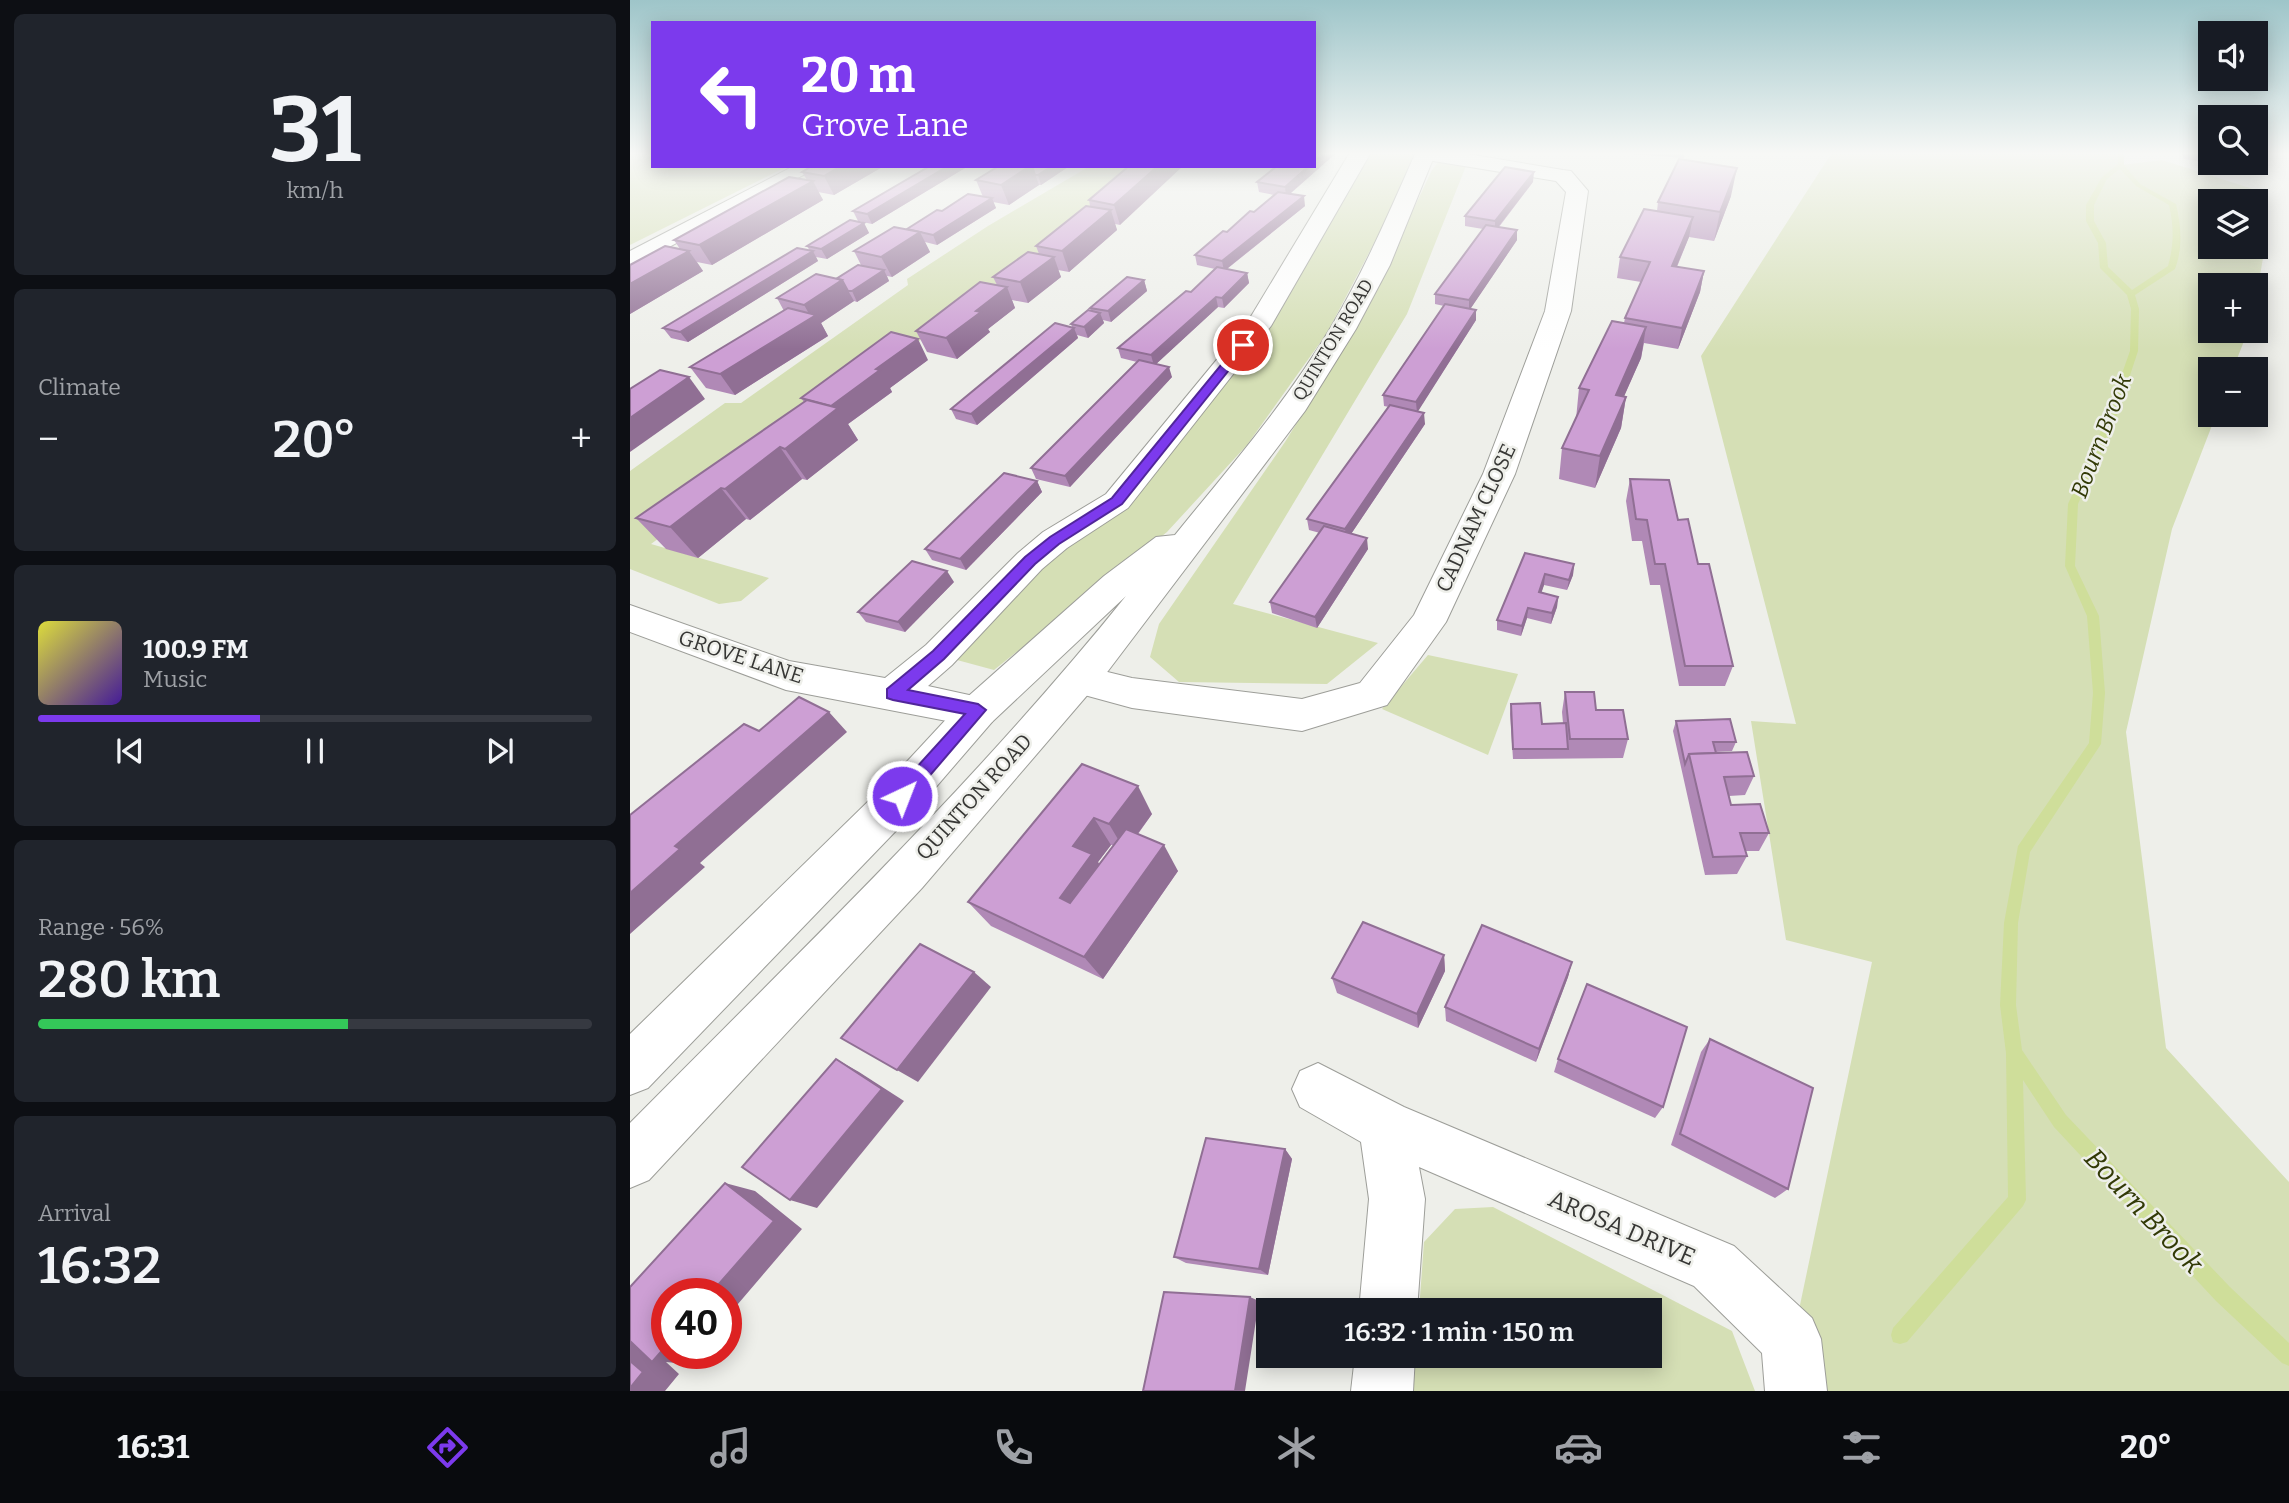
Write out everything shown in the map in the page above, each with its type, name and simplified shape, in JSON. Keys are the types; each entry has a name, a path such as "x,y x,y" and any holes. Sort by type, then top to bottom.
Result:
{"street":[{"path":"630,261 710,219"},
{"path":"893,694 939,655 1030,561 1055,540 1117,501 1258,326 1322,219"},
{"name":"QUINTON ROAD","path":"630,1161 896,884 1087,671 1290,411 1343,330 1378,265 1398,219"},
{"name":"CADNAM CLOSE","path":"1087,671 1132,693 1302,715 1373,694 1428,622 1499,474 1528,401 1558,311 1573,219"},
{"name":"QUINTON ROAD","path":"630,1070 934,762 978,710 1116,585 1214,510"},
{"name":"GROVE LANE","path":"630,618 786,675 978,710"},
{"path":"1050,645 1081,646 1087,671"},
{"path":"934,762 986,785"},
{"name":"AROSA DRIVE","path":"1318,1089 1385,1126 1591,1217 1714,1266 1791,1339 1797,1391"},
{"path":"1385,1126 1397,1199 1389,1298"},
{"path":"1382,1391 1384,1368"}],"green space":[{"path":"630,219 682,219 630,245"},
{"path":"1000,219 1082,219 1033,261 964,306 816,422 651,544 769,578 741,601 719,604 630,569 630,471 725,403 741,403 908,285 907,279"},
{"path":"1324,219 1387,219 1327,333 1247,445 1167,532 994,670 957,660 1050,556 1134,496"},
{"path":"1409,219 1445,219 1407,314 1233,604 1378,643 1327,684 1179,682 1150,657 1159,624 1285,442 1362,318"},
{"path":"1789,219 2198,219 2198,259 2263,259 2260,273 2198,273 2198,343 2243,343 2238,357 2198,357 2198,427 2211,427 2172,529 2126,732 2166,1048 2289,1182 2289,1391 1812,1391 1800,1305 1872,962 1786,940 1751,721 1796,724 1701,356"},
{"path":"1428,655 1518,674 1488,755 1382,709"},
{"path":"1493,1207 1732,1331 1755,1391 1412,1391 1414,1368 1662,1368 1662,1298 1420,1298 1424,1242 1455,1209"}],"building":[{"path":"712,219 745,219 699,245 674,240"},
{"path":"923,219 959,219 933,235 907,229"},
{"path":"1070,219 1100,219 1062,251 1036,246"},
{"path":"1241,219 1275,219 1222,261 1195,255 1223,231 1227,232"},
{"path":"1639,219 1692,219 1672,266 1704,271 1682,328 1625,318 1650,262 1620,257"},
{"path":"850,220 864,223 821,249 807,246"},
{"path":"1486,225 1517,230 1469,300 1435,294"},
{"path":"894,227 920,232 881,257 854,251"},
{"path":"665,246 689,251 630,284 630,265"},
{"path":"797,248 813,251 680,332 663,328"},
{"path":"1028,252 1054,257 1020,282 993,277"},
{"path":"858,265 884,270 848,291 842,280 836,279"},
{"path":"1217,267 1247,273 1222,298 1216,297 1151,355 1118,348 1186,291 1191,292"},
{"path":"816,274 842,280 804,305 777,298"},
{"path":"1127,277 1144,280 1108,311 1090,308"},
{"path":"980,282 1007,287 976,311 981,312 946,338 916,331"},
{"path":"1445,304 1476,310 1416,402 1383,395"},
{"path":"788,308 816,315 720,374 690,367"},
{"path":"1088,310 1100,313 1084,327 1071,324"},
{"path":"1612,321 1646,327 1616,395 1626,397 1600,456 1562,448 1589,390 1579,388"},
{"path":"1055,323 1074,328 971,414 951,409"},
{"path":"891,332 918,339 831,406 801,398"},
{"path":"1139,360 1169,367 1065,476 1031,468"},
{"path":"660,370 689,377 630,418 630,389"},
{"path":"807,400 838,408 785,449 780,447 670,527 636,518"},
{"path":"1390,405 1424,413 1345,529 1307,519"},
{"path":"1004,473 1037,481 960,559 925,549"},
{"path":"1630,479 1669,480 1678,520 1688,519 1698,564 1709,564 1733,666 1685,666 1665,564 1655,564 1647,520 1636,519"},
{"path":"1324,526 1367,538 1315,617 1270,602"},
{"path":"1525,553 1574,564 1569,580 1545,574 1539,592 1558,597 1552,613 1528,608 1522,626 1497,620"},
{"path":"912,561 947,571 898,622 858,612"},
{"path":"1565,692 1594,692 1596,710 1623,710 1628,739 1570,739"},
{"path":"799,697 829,712 675,846 680,849 630,893 630,815 744,724 759,731"},
{"path":"1540,703 1542,724 1566,723 1568,749 1513,749 1511,704"},
{"path":"1730,719 1736,742 1713,742 1716,753 1689,754 1685,764 1676,721"},
{"path":"1747,752 1754,776 1724,777 1731,805 1760,804 1769,833 1740,833 1747,856 1713,857 1689,754"},
{"path":"1082,764 1138,786 1109,824 1094,818 1073,846 1092,854 1060,898 1070,903 1126,829 1164,845 1084,957 968,902"},
{"path":"1363,922 1444,955 1417,1014 1332,978"},
{"path":"1482,925 1572,962 1539,1049 1445,1007"},
{"path":"920,944 974,972 897,1070 841,1038"},
{"path":"1587,984 1687,1027 1663,1107 1558,1059"},
{"path":"1710,1039 1813,1088 1788,1189 1680,1134"},
{"path":"836,1059 882,1089 790,1200 742,1167"},
{"path":"1206,1138 1285,1149 1259,1269 1174,1257"},
{"path":"725,1183 774,1221 724,1278 651,1278 651,1361 630,1341 630,1287"},
{"path":"1164,1292 1250,1297 1235,1391 1143,1391"},
{"path":"630,1361 643,1372 630,1388"}],"waterway":[{"name":"Bourn Brook","path":"2090,219 2102,243 2104,268 2131,294"},
{"name":"Bourn Brook","path":"2131,294 2172,267 2176,243 2175,219"},
{"name":"Bourn Brook","path":"1900,1335 2017,1200 2014,1053 2008,1005 2011,923 2023,850 2095,744 2099,693 2093,616 2070,566 2073,504 2109,424 2134,351 2135,309 2131,294"},
{"name":"Bourn Brook","path":"2015,1054 2060,1121 2223,1294 2289,1356"}],"route":[{"path":"902,796 978,710 893,694 939,655 1030,561 1055,540 1117,501 1243,345"}]}
